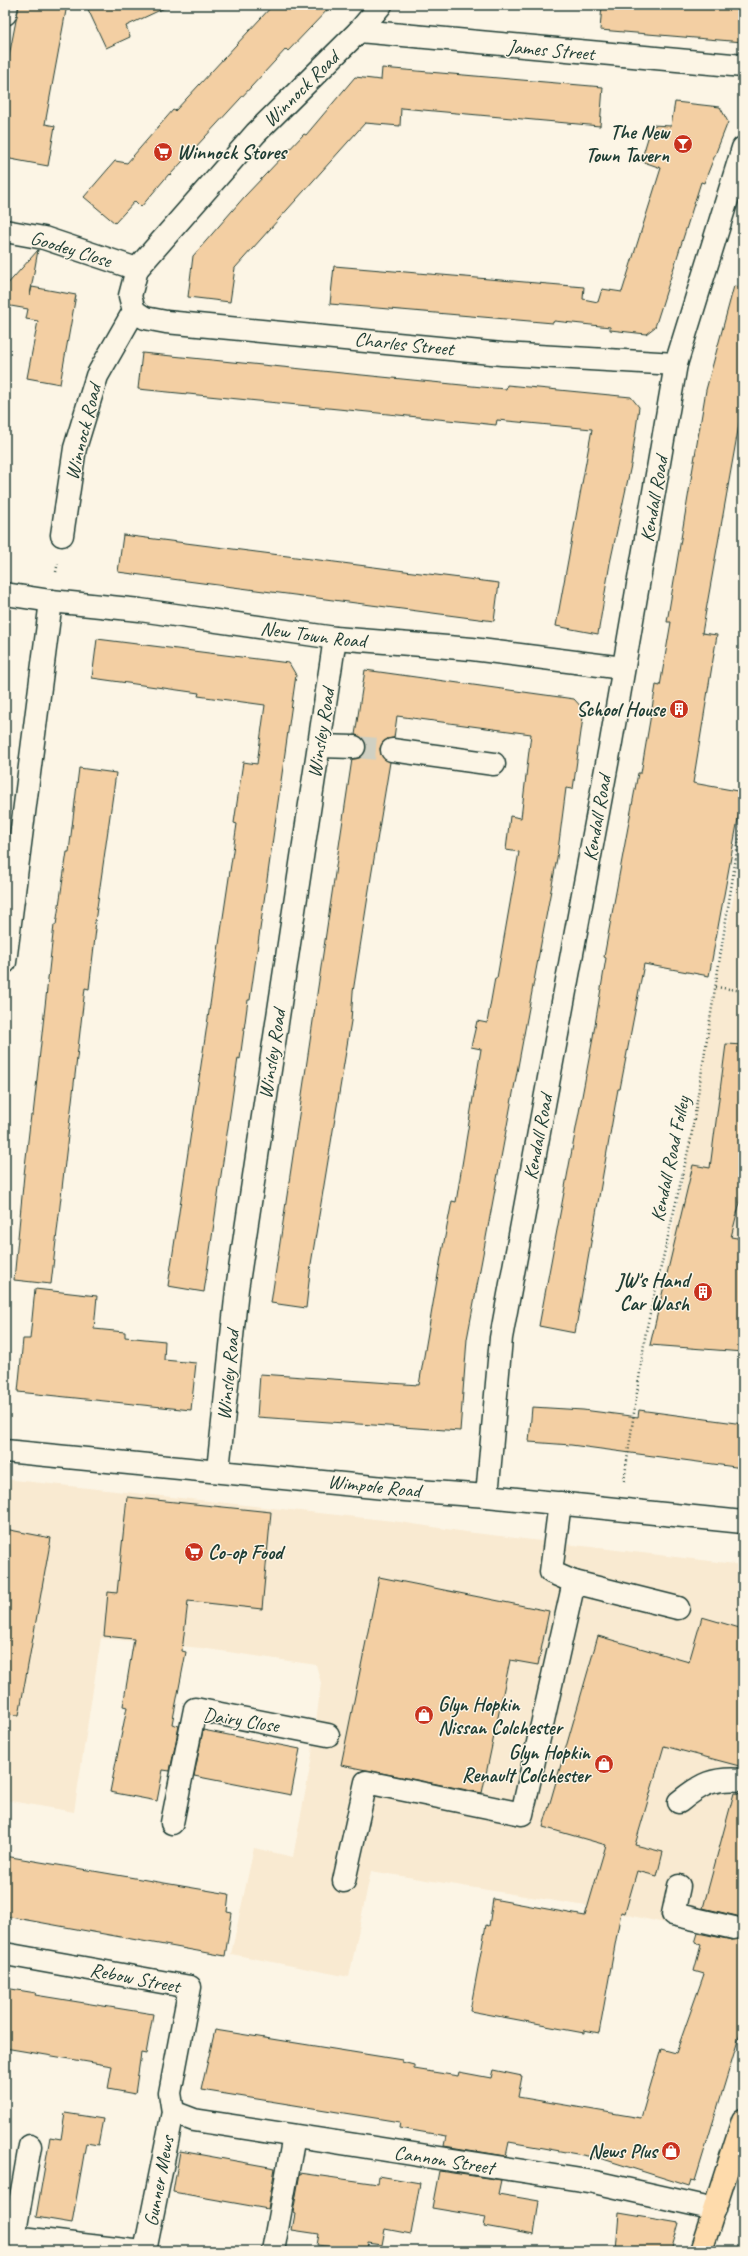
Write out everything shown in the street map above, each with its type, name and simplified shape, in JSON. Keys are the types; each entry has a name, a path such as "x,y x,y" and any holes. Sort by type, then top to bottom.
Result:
{"main road":[{"path":"701,2251 743,2120"}],"street":[{"path":"5,14 7,5"},
{"name":"Winnock Road","path":"62,535 75,448 97,376 134,311 130,296 137,269 256,133 359,31 380,5"},
{"name":"James Street","path":"359,31 743,66"},
{"name":"Kendall Road","path":"487,1496 501,1338 623,668 676,364 743,148"},
{"name":"Goodey Close","path":"5,231 44,238 137,269"},
{"name":"Charles Street","path":"134,311 144,318 166,322 502,354 676,364"},
{"name":"New Town Road","path":"5,594 51,602 140,610 335,638 464,648 623,668"},
{"path":"5,962 51,602"},
{"name":"Winsley Road","path":"218,1470 237,1289 335,638"},
{"path":"319,746 354,747"},
{"path":"392,750 494,764"},
{"name":"Wimpole Road","path":"5,1451 218,1470 405,1490 487,1496 743,1522"},
{"path":"560,1503 551,1572 574,1582 678,1608"},
{"path":"344,1881 366,1782 522,1814 574,1582"},
{"name":"Dairy Close","path":"172,1823 196,1710 328,1735"},
{"path":"679,1802 696,1788 714,1780 728,1778 743,1780"},
{"path":"680,1886 673,1914 734,1928"},
{"name":"Rebow Street","path":"5,1954 190,1987 170,2093 173,2112"},
{"name":"Cannon Street","path":"173,2112 194,2120 594,2182 715,2209"},
{"name":"Gunner Mews","path":"145,2251 173,2112"},
{"path":"273,2251 294,2136"},
{"name":"Gunner Mews","path":"30,2146 14,2237 134,2251"}],"path":[{"path":"51,602 62,535"},
{"name":"Kendall Road Folley","path":"620,1510 646,1331 691,1138 743,814"},
{"path":"716,987 743,991"}],"shaded area":[{"path":"743,854 743,1352 650,1345 685,1167 717,974"},
{"path":"5,1479 393,1521 466,1532 743,1565 743,1940 586,1906 371,1871 349,1977 231,1954 254,1848 293,1857 311,1762 321,1683 316,1665 201,1648 101,1638 74,1812 5,1800"}],"building":[{"path":"19,5 67,5 45,124 55,126 48,166 5,158 5,77"},
{"path":"86,5 171,5 126,26 130,37 106,48"},
{"path":"273,5 332,5 288,51 286,49 170,175 169,174 141,207 135,201 115,223 84,197 115,161 127,163 173,110 175,111"},
{"path":"602,5 743,5 743,42 600,30"},
{"path":"382,68 603,87 600,126 401,108 400,126 365,123 235,268 230,302 188,297 193,256 245,196 304,134 306,135 355,77 381,80"},
{"path":"675,102 720,107 728,122 704,183 701,182 655,327 646,334 610,330 610,327 554,321 553,323 330,304 334,266 584,287 583,299 598,302 602,289 622,292 661,168 641,161 652,125 671,126"},
{"path":"38,250 30,295 32,287 76,295 60,384 27,378 38,321 26,319 28,309 5,305 5,287"},
{"path":"734,286 743,288 743,402 702,633 717,635 693,783 743,792 709,976 644,964 620,1089 618,1089 575,1333 539,1326 592,1043 606,958 604,957 638,773 641,773 656,685 660,686 671,622 667,622 706,390"},
{"path":"142,353 482,387 506,389 507,385 631,397 639,407 631,465 610,563 598,634 556,626 592,429 497,420 496,425 138,389"},
{"path":"123,535 499,583 494,621 118,572"},
{"path":"97,639 289,663 296,675 250,1000 248,1000 240,1059 238,1058 204,1292 168,1286 237,824 234,823 243,762 257,764 265,705 198,696 199,693 92,678"},
{"path":"365,670 574,699 584,710 573,789 566,788 557,858 467,1339 460,1431 257,1417 260,1374 419,1385 452,1201 456,1202 481,1049 471,1047 477,1021 487,1023 495,978 497,978 519,852 506,850 510,816 521,818 531,734 397,716 394,738 387,739 380,748 381,755 390,762 353,992 351,1021 311,1264 306,1308 271,1303 352,759 360,758 366,748 365,741 355,735"},
{"path":"79,768 116,773 94,929 96,929 89,989 85,988 51,1284 14,1280 24,1175 31,1115 33,1115 54,925 56,925 67,852 69,852"},
{"name":"JW's Hand Car Wash","path":"726,1044 743,1045 743,1190 731,1237 743,1239 743,1352 650,1345 693,1165 710,1168"},
{"path":"35,1289 97,1296 94,1329 125,1332 125,1337 165,1341 164,1360 196,1363 191,1410 18,1392 23,1339 30,1339"},
{"path":"532,1407 583,1410 638,1417 639,1410 743,1424 743,1468 571,1445 529,1442"},
{"name":"Co-op Food","path":"127,1497 271,1512 262,1609 188,1601 182,1651 186,1652 172,1724 179,1726 170,1771 163,1770 157,1801 110,1792 127,1707 123,1706 134,1639 104,1636 108,1592 117,1593"},
{"path":"5,1529 51,1538 19,1715 5,1714"},
{"name":"Glyn Hopkin Nissan Colchester","path":"379,1577 549,1611 538,1665 510,1660 482,1793 341,1765"},
{"path":"702,1617 743,1629 743,1767 664,1746 635,1845 663,1852 657,1876 637,1871 625,1913 621,1912 599,2033 584,2030 584,2033 470,2011 486,1925 489,1926 493,1899 585,1916 606,1845 543,1827 598,1636 689,1662"},
{"path":"203,1730 300,1749 291,1795 194,1776"},
{"path":"734,1793 743,1794 743,1920 737,1916 703,1908"},
{"path":"5,1856 229,1894 227,1912 232,1913 225,1956 5,1916"},
{"path":"698,1933 732,1940 743,1937 743,2024 695,2181 691,2180 689,2186 603,2159 509,2142 506,2156 444,2146 446,2136 399,2128 400,2122 201,2090 215,2030 402,2060 402,2062 414,2065 414,2069 458,2076 459,2072 491,2078 493,2070 522,2076 518,2097 641,2118 661,2049 676,2053 704,1974 694,1971 701,1945 695,1943"},
{"path":"5,1988 36,1993 35,1995 153,2014 146,2054 141,2053 135,2094 108,2089 112,2066 5,2048"},
{"path":"65,2113 103,2119 98,2145 86,2143 72,2223 36,2217 50,2137 61,2139"},
{"path":"180,2151 275,2168 268,2209 173,2192"},
{"path":"439,2171 501,2180 498,2194 539,2201 534,2235 484,2226 486,2217 432,2208"},
{"path":"300,2173 378,2184 379,2176 420,2183 411,2234 385,2229 382,2245 368,2243 367,2251 317,2245 319,2234 292,2230 295,2214 293,2213"},
{"path":"619,2213 679,2223 671,2251 616,2251"}],"tunnel":[{"path":"354,747 392,750"}],"place":[{"name":"The New Town Tavern","path":"683,144"},
{"name":"Winnock Stores","path":"163,152"},
{"name":"School House","path":"679,709"},
{"name":"JW's Hand Car Wash","path":"703,1292"},
{"name":"Co-op Food","path":"194,1552"},
{"name":"Glyn Hopkin Nissan Colchester","path":"424,1715"},
{"name":"Glyn Hopkin Renault Colchester","path":"604,1764"},
{"name":"News Plus","path":"671,2151"}]}
